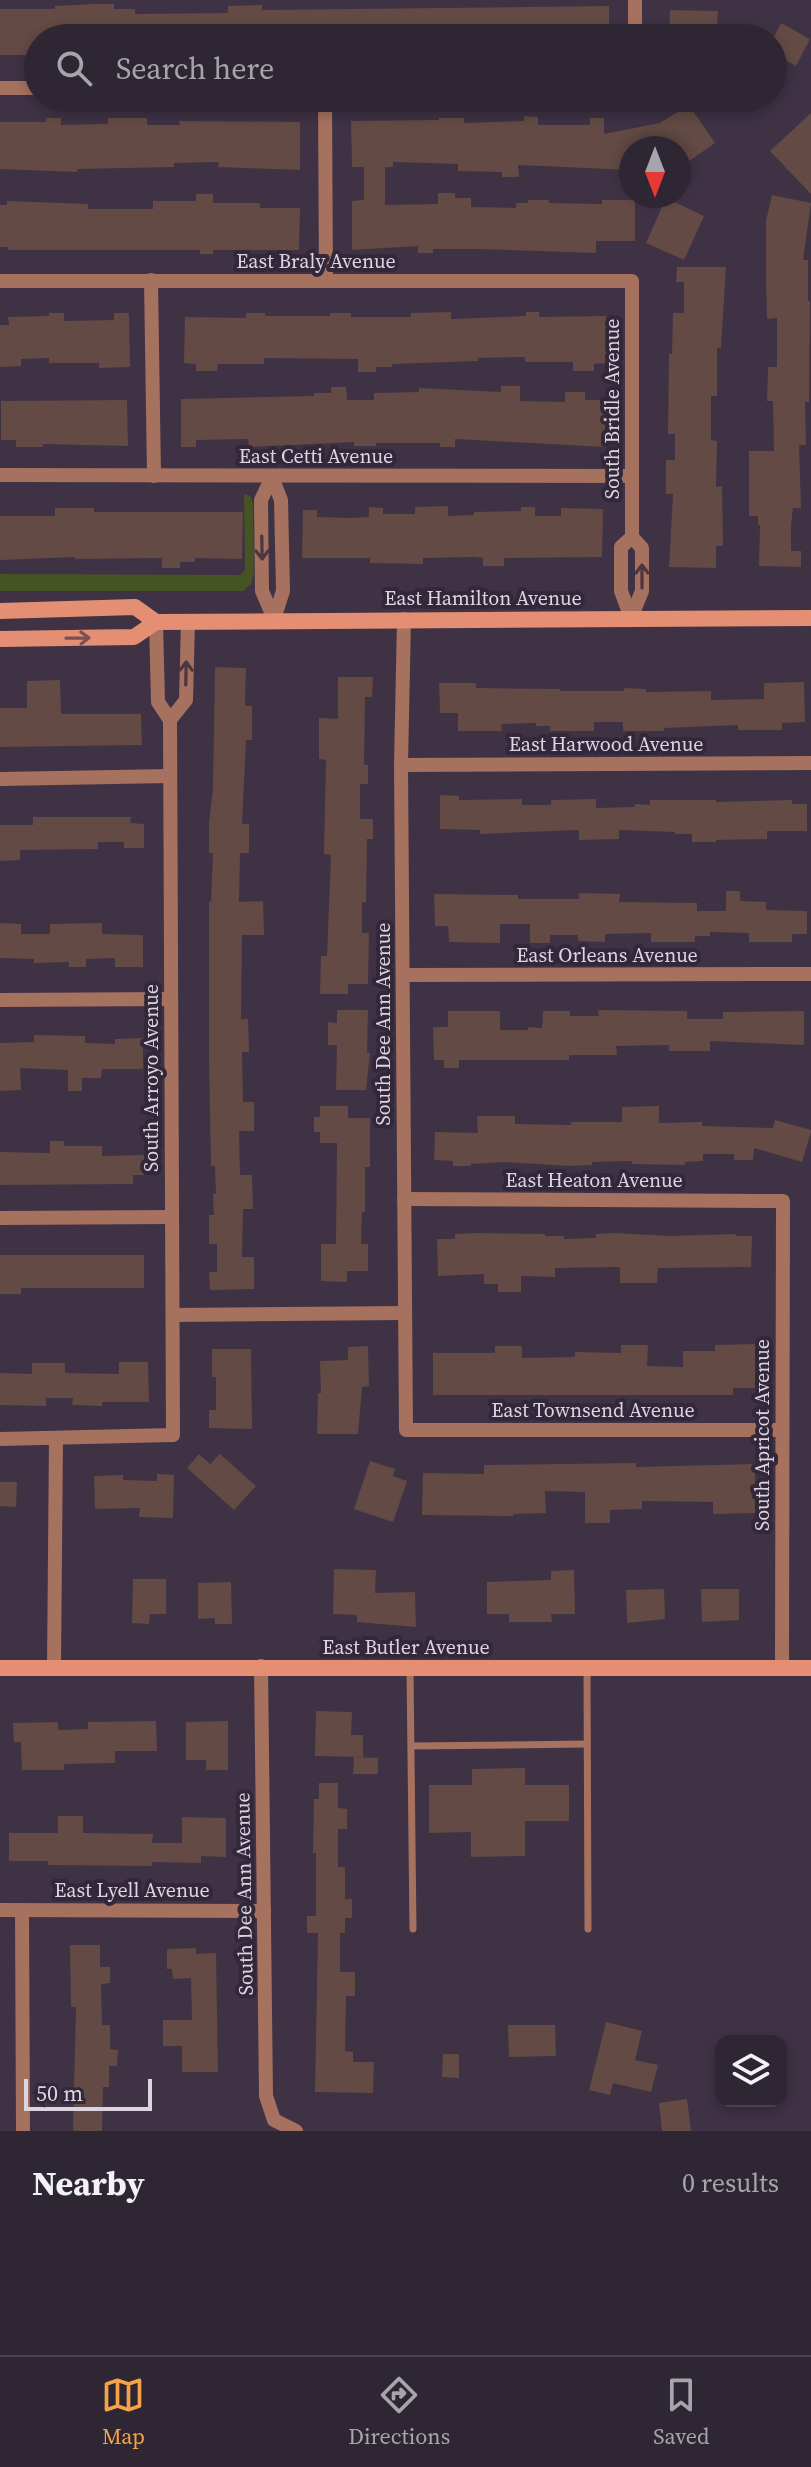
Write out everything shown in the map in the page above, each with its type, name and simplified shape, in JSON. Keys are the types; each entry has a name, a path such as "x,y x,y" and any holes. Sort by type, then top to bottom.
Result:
{"street":[{"path":"635,0 635,24"},
{"path":"0,88 24,88"},
{"path":"325,112 326,281"},
{"path":"151,280 154,476"},
{"name":"East Braly Avenue","path":"0,281 632,281"},
{"name":"South Bridle Avenue","path":"631,618 642,591 642,548 632,537 632,281"},
{"name":"East Cetti Avenue","path":"0,475 632,476"},
{"path":"272,477 281,500 283,591 274,619 262,591 261,500 272,477"},
{"name":"East Hamilton Avenue","path":"0,611 135,607 156,622"},
{"name":"East Hamilton Avenue","path":"0,639 134,637 156,622 188,621 811,618"},
{"name":"South Dee Ann Avenue","path":"404,619 401,765 406,1430"},
{"name":"South Arroyo Avenue","path":"170,720 186,700 188,621"},
{"name":"South Arroyo Avenue","path":"56,1438 173,1435 170,720 158,702 156,622"},
{"name":"East Harwood Avenue","path":"401,765 811,763"},
{"path":"0,779 170,776"},
{"name":"East Orleans Avenue","path":"403,975 811,974"},
{"path":"0,1000 171,999"},
{"name":"East Heaton Avenue","path":"404,1199 783,1201"},
{"name":"South Apricot Avenue","path":"782,1668 783,1201"},
{"path":"0,1218 172,1217"},
{"path":"173,1315 405,1313"},
{"name":"East Townsend Avenue","path":"406,1430 781,1430"},
{"path":"0,1439 56,1438 54,1668"},
{"name":"South Dee Ann Avenue","path":"261,1666 266,2096 274,2120 296,2131"},
{"name":"East Butler Avenue","path":"0,1668 811,1668"},
{"name":"East Lyell Avenue","path":"0,1910 264,1911"},
{"path":"22,1910 23,2131"}],"lane":[{"path":"410,1667 413,1929"},
{"path":"587,1667 588,1929"},
{"path":"412,1746 587,1744"}],"green space":[{"path":"244,494 250,496 253,503 254,573 251,584 243,591 0,591 0,574 240,575 245,570"}],"building":[{"path":"114,4 114,9 135,9 135,14 228,13 228,6 262,5 262,10 609,6 609,24 24,24 24,55 0,55 0,9 55,9 55,6"},
{"path":"670,10 718,11 717,24 670,24"},
{"path":"787,26 810,39 796,66 787,61"},
{"path":"678,112 694,112 715,143 691,160 691,136 619,136 619,169 518,165 519,177 502,177 502,172 458,171 458,164 393,162 393,167 385,167 385,205 438,204 438,193 455,193 455,198 471,198 471,207 516,208 516,203 528,203 528,200 602,204 602,200 619,200 619,208 635,208 635,241 596,241 596,253 433,249 433,253 418,253 418,246 352,250 352,201 364,200 364,167 352,167 351,121 464,118 464,123 524,121 524,116 538,117 538,125 590,125 590,118 604,118 604,134 660,123"},
{"path":"811,113 811,194 770,151"},
{"path":"46,118 61,118 61,125 108,124 108,118 147,118 147,125 180,125 179,121 300,122 300,170 218,167 219,162 174,163 174,167 77,169 77,172 0,169 0,122 46,122"},
{"path":"196,194 213,194 213,203 260,203 260,208 300,208 299,250 213,250 213,254 200,254 200,250 8,250 8,247 0,247 0,205 7,205 7,201 88,204 88,209 153,209 153,201 196,201"},
{"path":"772,195 811,203 803,260 808,260 810,301 809,402 805,402 806,445 799,445 801,508 793,508 791,525 791,551 801,551 801,567 759,566 760,525 758,516 749,516 749,451 774,451 773,401 767,401 768,367 777,367 777,318 767,319 766,279 766,221"},
{"path":"662,208 687,208 704,216 684,260 646,243"},
{"path":"677,267 726,267 721,348 717,348 717,396 711,396 711,440 717,441 716,487 722,486 723,546 716,546 716,568 669,567 673,494 666,494 666,460 675,460 675,434 668,434 669,354 672,354 673,313 684,313 684,282 676,282"},
{"path":"451,312 451,319 526,316 526,312 539,312 539,317 606,316 607,363 594,364 594,371 573,371 573,362 525,362 525,357 478,358 478,361 392,364 392,367 376,367 376,372 358,372 358,359 264,358 264,364 218,364 217,371 196,371 196,364 184,363 185,317 246,318 246,313 330,316 330,313 351,313 351,317 411,317 411,313"},
{"path":"49,313 64,313 64,321 114,320 114,313 129,313 130,367 99,368 99,363 49,363 49,358 21,359 21,366 0,367 0,325 9,325 8,317 49,316"},
{"path":"501,386 520,386 520,401 565,402 565,392 585,392 585,400 605,400 606,447 455,439 455,447 440,447 440,443 354,446 354,442 249,447 248,439 196,440 196,447 181,447 181,399 314,396 314,393 331,393 331,387 346,387 347,400 374,400 374,393 419,392 419,388 501,392"},
{"path":"127,400 128,446 43,444 43,447 16,447 16,440 1,440 1,401"},
{"path":"448,506 448,516 521,511 521,507 535,507 535,516 561,516 561,508 603,509 602,557 504,558 504,566 483,566 483,558 475,557 423,558 423,564 370,563 370,558 302,558 303,510 317,510 317,517 350,518 369,517 369,507 383,508 383,514 415,514 415,507"},
{"path":"55,508 94,508 94,512 243,512 242,559 195,558 195,562 180,562 180,568 162,568 162,558 0,560 0,516 55,516"},
{"path":"215,667 246,668 245,706 252,706 252,740 246,740 242,824 249,824 249,853 240,853 239,902 263,901 264,935 242,935 241,1019 248,1019 249,1052 242,1052 243,1102 254,1102 254,1131 239,1131 240,1175 252,1175 253,1209 243,1209 242,1257 254,1257 254,1289 210,1290 209,1272 217,1272 217,1244 209,1244 209,1215 214,1215 213,1194 216,1194 215,1166 211,1166 209,1059 209,902 213,853 209,853 209,824 213,788"},
{"path":"338,677 373,677 372,697 365,697 364,765 368,765 368,784 360,784 360,819 373,819 373,839 367,839 366,902 362,902 362,933 369,933 368,984 348,984 348,994 320,994 321,956 327,956 331,855 324,854 326,760 319,759 319,718 338,719"},
{"path":"60,680 61,714 141,714 142,745 0,747 0,708 27,708 27,681"},
{"path":"804,682 805,722 782,723 782,730 738,730 738,725 623,731 623,722 594,722 594,731 550,731 550,726 536,726 536,723 501,724 502,731 458,731 458,713 440,713 439,683 476,683 476,688 560,691 624,691 624,688 646,689 646,692 711,691 711,700 764,699 764,683"},
{"path":"440,795 459,796 459,800 522,799 522,805 551,805 551,800 596,799 596,808 650,805 650,800 792,800 792,804 807,804 807,831 767,831 767,839 716,842 692,842 692,834 619,830 619,839 579,840 579,830 480,834 480,830 440,829"},
{"path":"33,817 131,817 130,823 144,824 144,848 124,848 124,842 98,842 98,849 20,850 20,860 0,861 0,825 33,825"},
{"path":"726,891 740,891 740,901 766,902 766,910 807,911 807,934 792,934 792,942 749,942 749,933 710,932 710,936 695,936 695,942 651,942 651,933 605,934 605,942 578,941 578,935 550,935 550,943 530,943 530,924 500,924 500,943 449,942 448,926 435,926 434,894 579,899 579,893 620,894 619,902 697,903 697,911 726,911"},
{"path":"0,923 21,924 21,934 50,934 50,924 102,923 102,934 143,935 143,967 115,967 115,958 86,959 86,967 69,967 69,962 34,963 34,959 0,958"},
{"path":"337,1010 368,1010 367,1053 370,1053 366,1090 336,1090 337,1045 328,1045 328,1022 337,1023"},
{"path":"598,1010 687,1011 687,1019 723,1019 723,1012 804,1011 804,1045 710,1041 710,1051 669,1051 669,1045 616,1046 617,1055 569,1055 569,1060 459,1060 459,1068 444,1068 444,1060 434,1060 433,1027 448,1027 448,1011 500,1011 500,1030 528,1030 528,1027 542,1028 543,1011 570,1011 570,1016 599,1016"},
{"path":"34,1035 85,1036 85,1043 115,1044 115,1039 143,1038 143,1069 102,1069 101,1078 82,1078 82,1091 68,1091 68,1070 20,1068 21,1090 0,1091 0,1043 34,1042"},
{"path":"320,1106 348,1106 348,1118 370,1118 370,1167 365,1167 361,1244 368,1244 368,1271 347,1271 347,1282 321,1281 321,1244 336,1244 337,1143 320,1143 320,1132 314,1132 314,1117 320,1117"},
{"path":"659,1106 659,1123 702,1122 702,1126 773,1128 775,1120 811,1132 802,1162 754,1148 753,1160 734,1160 734,1154 703,1154 703,1161 685,1162 685,1165 632,1164 632,1161 569,1166 505,1162 453,1166 453,1161 434,1160 435,1132 478,1133 477,1116 515,1116 515,1124 571,1125 571,1122 622,1122 622,1107"},
{"path":"50,1141 64,1141 64,1146 102,1146 102,1156 144,1155 144,1175 133,1175 133,1184 0,1185 0,1152 50,1153"},
{"path":"615,1233 670,1236 736,1234 752,1236 751,1267 658,1268 657,1283 620,1283 620,1267 555,1268 555,1277 521,1276 521,1292 498,1292 498,1284 484,1284 484,1274 438,1276 437,1239 455,1239 455,1234 545,1234 564,1236 564,1239 596,1238 596,1234"},
{"path":"0,1255 144,1255 144,1288 21,1288 21,1294 0,1294"},
{"path":"755,1344 755,1388 733,1388 733,1395 433,1395 433,1353 495,1353 495,1346 522,1346 522,1358 575,1357 575,1352 621,1353 621,1345 648,1345 647,1366 683,1367 683,1351 715,1351 715,1345"},
{"path":"368,1346 369,1386 362,1387 358,1434 317,1434 320,1361 348,1360 348,1347"},
{"path":"212,1349 251,1349 252,1429 209,1428 209,1410 216,1410"},
{"path":"119,1362 148,1362 149,1402 72,1405 73,1398 46,1398 46,1406 0,1405 0,1373 32,1374 32,1363 65,1363 65,1373 119,1374"},
{"path":"199,1454 210,1464 220,1454 256,1486 234,1510 187,1468"},
{"path":"370,1461 395,1469 393,1476 407,1481 393,1522 354,1509"},
{"path":"636,1463 636,1467 755,1464 755,1513 713,1514 713,1502 642,1501 642,1509 610,1510 610,1523 585,1523 585,1492 545,1491 546,1513 513,1516 422,1515 423,1473 484,1474 484,1465"},
{"path":"157,1474 174,1475 173,1518 139,1517 140,1508 95,1509 94,1476 123,1475 123,1480 157,1481"},
{"path":"0,1482 17,1482 16,1507 0,1506"},
{"path":"334,1569 376,1570 375,1593 415,1592 416,1627 357,1622 357,1615 333,1614"},
{"path":"574,1570 575,1614 551,1614 552,1622 509,1622 509,1614 487,1614 487,1582 551,1580 551,1571"},
{"path":"133,1579 166,1579 166,1614 150,1614 149,1624 132,1623"},
{"path":"231,1582 232,1624 215,1624 215,1618 198,1619 198,1583"},
{"path":"664,1589 665,1619 627,1623 626,1590"},
{"path":"701,1589 739,1589 739,1620 702,1622"},
{"path":"316,1711 352,1712 351,1735 363,1735 363,1757 315,1756"},
{"path":"156,1721 157,1751 115,1751 115,1763 64,1764 64,1770 22,1770 21,1742 14,1742 13,1723 58,1722 58,1730 88,1729 88,1722"},
{"path":"228,1721 228,1770 206,1770 206,1760 186,1760 186,1722"},
{"path":"354,1757 378,1758 378,1774 353,1774"},
{"path":"525,1768 525,1785 569,1785 569,1821 525,1821 525,1856 471,1857 471,1832 429,1833 429,1785 472,1785 472,1769"},
{"path":"319,1783 338,1783 338,1808 347,1809 347,1829 338,1829 338,1867 345,1867 345,1899 352,1899 352,1918 345,1918 345,1933 340,1933 340,1972 355,1972 355,1996 346,1996 345,2051 353,2052 353,2062 374,2062 373,2093 315,2092 318,1933 307,1933 307,1916 316,1916 314,1799 319,1799"},
{"path":"58,1816 83,1816 83,1833 153,1834 152,1843 182,1843 182,1817 226,1818 226,1857 201,1856 201,1863 152,1862 152,1866 48,1865 48,1861 9,1861 9,1833 58,1833"},
{"path":"70,1945 100,1945 100,1967 110,1967 110,1983 101,1984 102,2025 110,2025 110,2049 118,2050 117,2066 109,2066 109,2087 103,2087 102,2131 73,2131 76,2007 71,2007"},
{"path":"196,1948 196,1954 216,1953 218,2072 182,2072 182,2046 163,2046 163,2020 192,2020 191,1978 173,1979 172,1969 167,1969 167,1949"},
{"path":"606,2022 642,2031 635,2060 658,2065 651,2092 613,2083 610,2095 589,2090"},
{"path":"508,2025 555,2025 556,2056 509,2057"},
{"path":"443,2054 459,2054 459,2078 442,2077"},
{"path":"687,2099 691,2131 662,2131 659,2103"}]}
